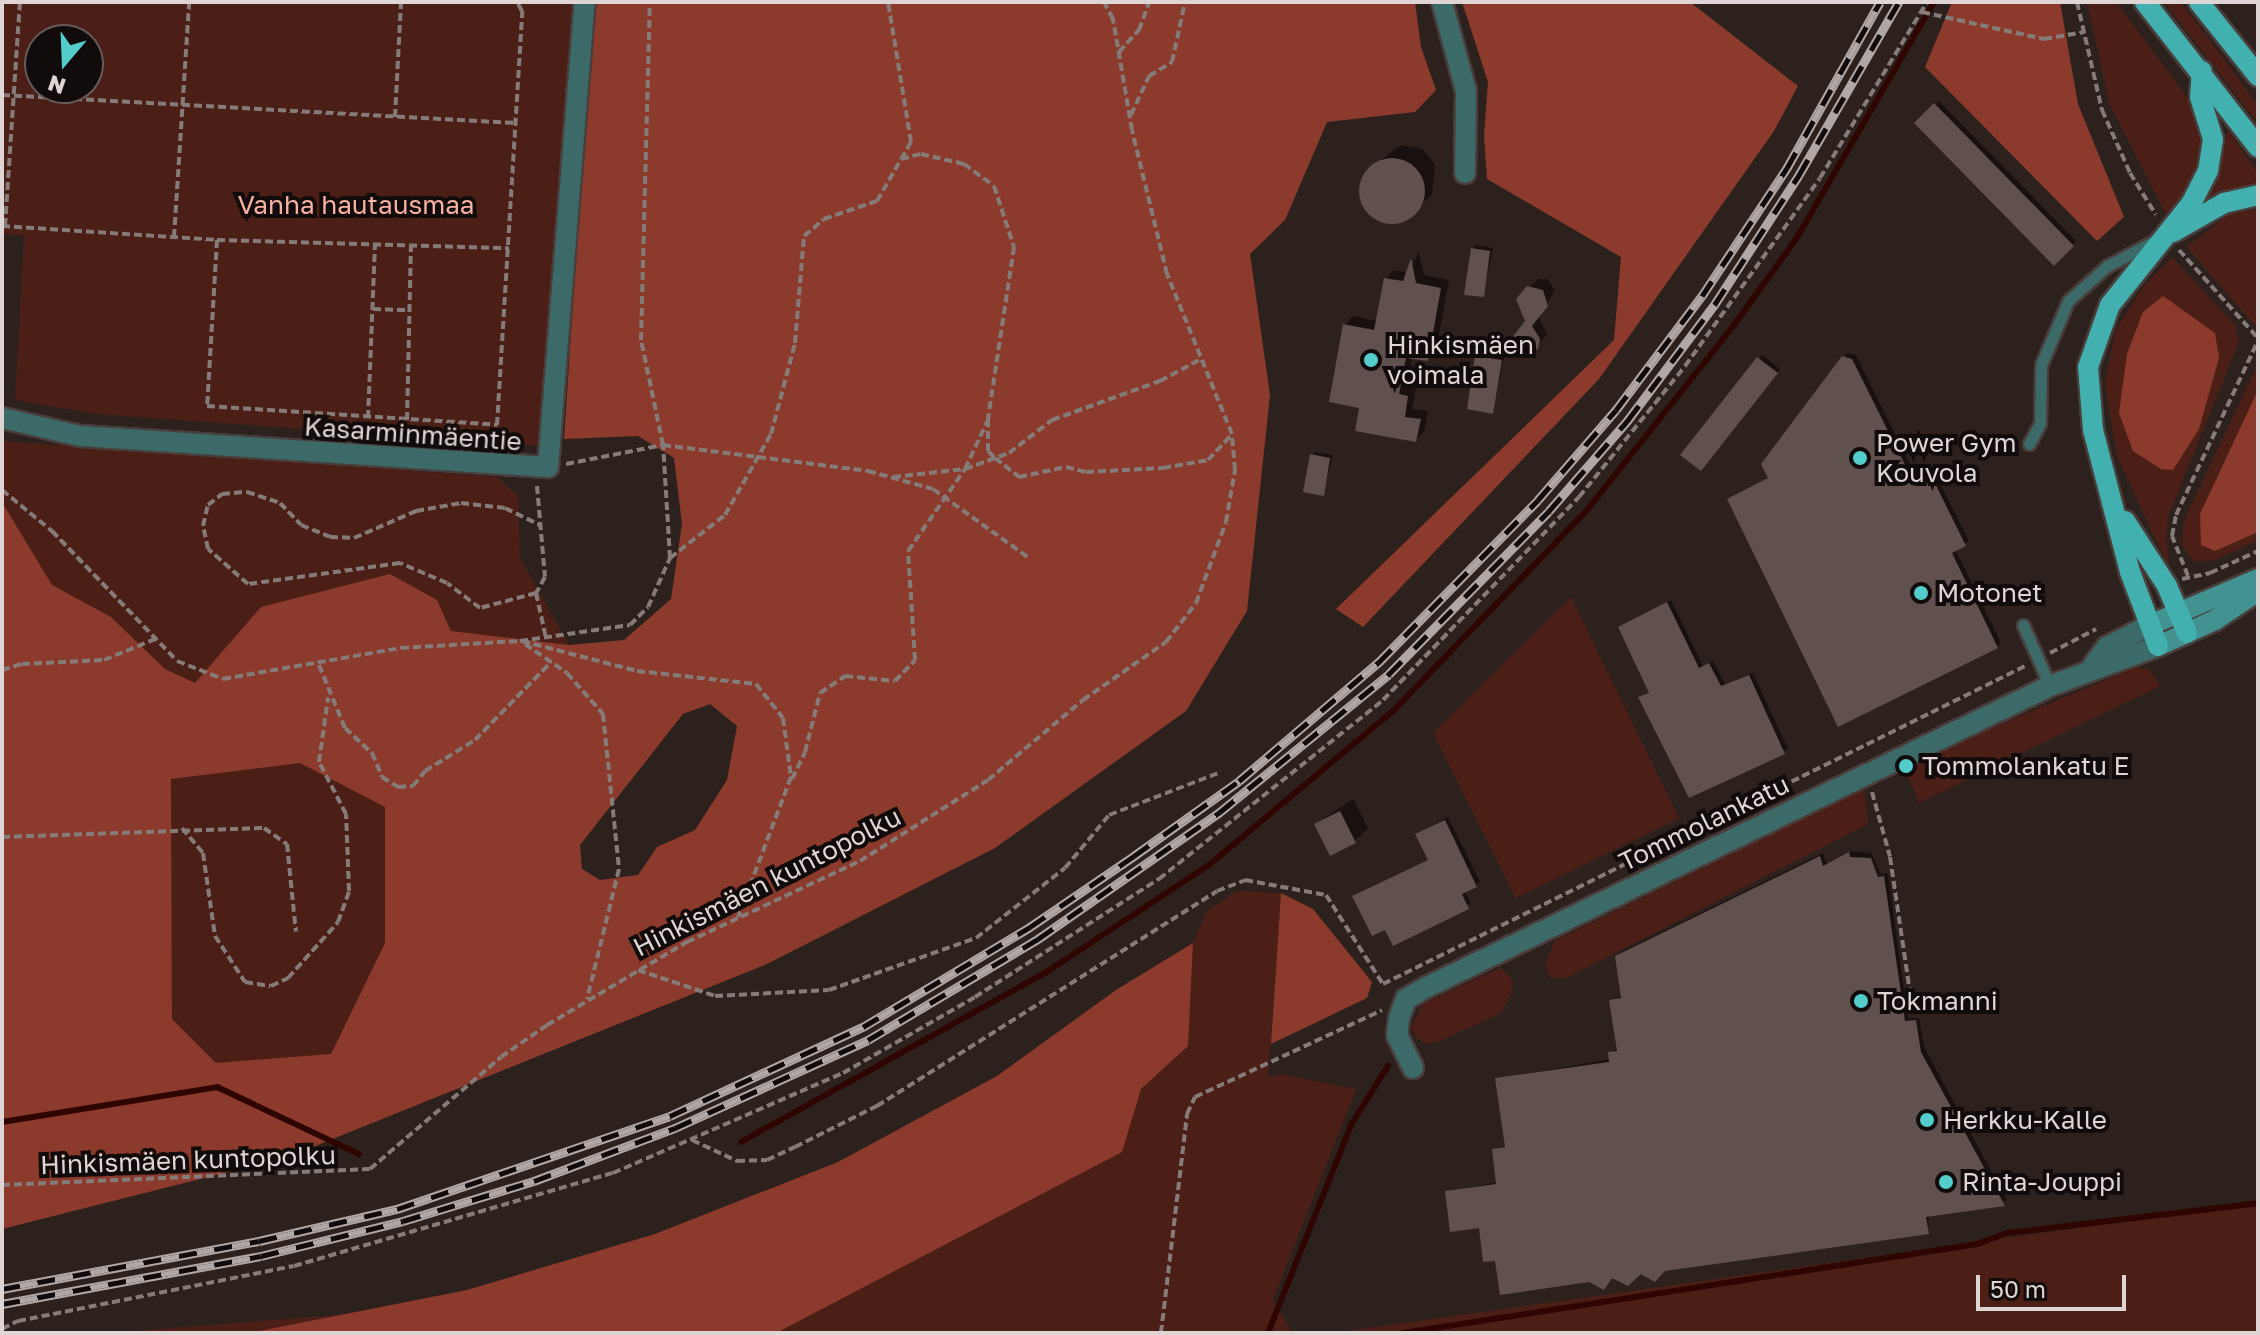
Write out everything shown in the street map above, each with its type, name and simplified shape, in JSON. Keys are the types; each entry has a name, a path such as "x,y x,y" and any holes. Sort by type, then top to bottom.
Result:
{"main road":[{"path":"2145,2 2202,71 2258,147"},
{"path":"2199,2 2258,76"},
{"path":"2158,646 2130,572 2112,492 2093,430 2088,367 2110,305 2191,204 2208,171 2213,139 2200,97 2202,71"},
{"path":"2166,235 2224,203 2258,195"},
{"path":"2112,492 2179,612 2187,633"}],"street":[{"name":"Kasarminmäentie","path":"2,418 80,436 542,468 585,2"},
{"path":"1442,2 1466,91 1465,173"},
{"name":"Tommolankatu","path":"2093,666 2107,647 2150,625 2258,579"},
{"name":"Tommolankatu","path":"1406,999 2050,686 2093,666 2116,665 2187,633 2258,591"},
{"path":"1406,999 1397,1035 1413,1068"}],"lane":[{"path":"2029,444 2040,423 2041,365 2068,301 2107,266 2166,235"},
{"path":"2023,625 2050,686"}],"path":[{"path":"20,2 4,226 217,240 509,248"},
{"path":"174,237 189,2"},
{"path":"395,117 401,2"},
{"path":"217,240 207,406 497,425 522,11 517,2"},
{"path":"670,558 725,515 771,434 795,343 804,236 824,219 877,201 911,142 888,2"},
{"name":"Hinkismäen kuntopolku","path":"2,1185 370,1169 501,1057 587,999 737,918 860,861 988,780 1083,700 1166,642 1196,603 1226,522 1235,470 1232,434 1199,360 1167,274 1130,117 1119,52 1104,2"},
{"path":"1119,52 1139,30 1149,2"},
{"path":"1130,117 1149,76 1172,62 1185,2"},
{"path":"2,1329 18,1321 294,1266 613,1173 843,1073 975,997 1159,879 1383,700 1579,497 1685,366 1820,178 1927,2"},
{"path":"2077,2 2114,142 2166,235 2258,340 2176,515 2172,536 2177,558 2186,578 2210,573 2258,551"},
{"path":"1922,12 2044,39 2084,32"},
{"path":"2,95 516,123"},
{"path":"901,159 921,154 964,164 994,186 1014,247 1014,273 988,419 988,451 995,458 1019,477 1066,467 1086,472 1163,468 1208,460 1232,434"},
{"path":"368,418 375,245"},
{"path":"407,420 411,246"},
{"path":"373,309 410,310"},
{"path":"891,478 965,469 995,458 1052,420 1160,381 1199,360"},
{"path":"786,792 805,752 820,693 845,676 895,681 915,660 908,551 965,469 988,419"},
{"path":"546,638 536,593 545,577 540,525 542,468 663,445 757,456 891,478 933,489 1029,558"},
{"path":"536,593 480,608 447,583 400,563 248,584 208,549 203,526 208,505 222,494 247,492 280,503 301,525 330,537 354,538 416,511 461,503 505,508 540,525"},
{"path":"690,1139 737,1161 767,1160 795,1147 877,1106 1217,891 1245,880 1326,895 1383,984 1798,774 2099,628"},
{"path":"2,670 22,664 104,660 156,639"},
{"path":"587,999 619,869 603,714 551,662 520,641 637,671 756,684 783,718 791,777 737,918"},
{"path":"319,665 328,698 345,728 372,753 382,777 398,787 413,786 425,771 475,740 551,662"},
{"path":"182,828 203,853 215,936 245,982 271,986 288,978 338,922 349,891 346,814 319,762 328,698"},
{"path":"638,970 715,996 829,990 976,938 1065,868 1109,815 1221,772"},
{"path":"1872,788 1890,857 1913,1013"},
{"path":"2,837 182,828 264,828 287,844 296,932"},
{"path":"1161,1333 1187,1114 1195,1097 1406,999"}],"green space":[{"name":"Vanha hautausmaa","path":"2,2 573,2 540,446 96,414 15,400 24,236 2,234"},
{"path":"2087,2 2116,2 2198,112 2204,144 2198,173 2179,205 2166,214 2110,105"},
{"path":"2164,2 2180,2 2197,23 2258,105 2258,123"},
{"path":"2228,130 2258,174 2258,184 2227,190 2208,201"},
{"path":"2258,209 2258,329 2187,247 2229,214"},
{"path":"2172,257 2235,325 2239,342 2169,514 2166,538 2170,570 2117,456 2105,384 2115,331 2144,286"},
{"path":"2258,364 2258,540 2216,560 2194,562 2182,545 2184,521"},
{"path":"2,441 497,477 518,496 520,558 569,645 451,631 437,600 261,607 195,684 165,669 111,617 52,585 2,502"},
{"path":"1571,597 1679,818 1516,898 1433,733"},
{"path":"2136,667 2149,669 2160,686 1919,803 1907,773 1914,761"},
{"path":"300,763 385,806 385,943 331,1055 216,1063 172,1019 171,779"},
{"path":"1864,789 1868,824 1566,978 1551,978 1545,966 1554,941"},
{"path":"1237,891 1281,893 1268,1078 1280,1074 1356,1089 1273,1300 1292,1333 109,1333 502,1302 1125,1140 1141,1089 1188,1046 1193,943 1207,911"},
{"path":"1500,968 1511,978 1513,991 1501,1013 1440,1041 1426,1044 1416,1037 1411,1028 1424,1003"},
{"path":"2258,1205 2258,1333 1333,1333 2212,1209"}],"shaded area":[{"path":"593,2 1415,2 1421,47 1436,90 1415,112 1327,122 1285,220 1250,254 1270,395 1247,611 1186,711 995,848 767,964 288,1157 2,1229 2,502 52,585 111,617 165,669 195,683 261,607 390,574 437,600 451,631 569,645 624,640 671,599 682,524 674,458 638,436 564,439","holes":["710,704 737,726 727,780 695,830 657,847 638,875 600,880 582,869 580,845 683,714","300,763 385,807 385,943 331,1054 216,1063 172,1019 171,779"]},
{"path":"1462,2 1690,2 1798,86 1774,131 1599,379 1363,627 1336,609 1614,340 1621,257 1487,179 1484,136 1488,82"},
{"path":"1952,2 2060,2 2078,104 2124,217 2097,241 1925,67"},
{"path":"2163,296 2215,333 2219,358 2199,429 2173,470 2161,469 2133,451 2119,413 2127,354 2143,312"},
{"path":"2258,390 2258,532 2215,551 2201,545 2200,514"},
{"path":"1281,893 1313,909 1372,982 1367,998 1271,1044"},
{"path":"1193,943 1188,1046 1141,1089 1122,1152 776,1333 249,1333 467,1290 655,1234 838,1162 997,1076 1116,990"}],"building":[{"path":"1934,103 2074,246 2054,266 1914,123"},
{"path":"1398,158 1416,167 1423,178 1423,204 1416,215 1405,222 1386,224 1373,219 1364,210 1359,185 1364,172 1373,163"},
{"path":"1471,248 1490,251 1484,297 1464,295"},
{"name":"Hinkismäen voimala","path":"1411,258 1416,283 1441,288 1428,361 1406,358 1399,394 1408,396 1405,417 1421,419 1416,442 1355,431 1359,408 1329,402 1343,324 1374,330 1384,278 1403,281"},
{"path":"1527,286 1543,290 1548,306 1532,326 1540,339 1538,349 1524,356 1511,353 1511,339 1525,321 1516,299"},
{"path":"1475,356 1502,360 1493,414 1467,409"},
{"path":"1842,356 1852,359 1911,477 1928,469 1966,546 1952,553 1998,648 1838,727 1727,499 1768,478 1761,464"},
{"path":"1757,357 1778,373 1701,471 1680,455"},
{"path":"1310,454 1330,458 1324,496 1303,492"},
{"path":"1667,602 1699,668 1709,663 1721,686 1749,675 1785,754 1689,798 1638,697 1649,693 1618,627"},
{"path":"1340,811 1356,843 1330,856 1314,824"},
{"path":"1445,820 1477,887 1462,894 1469,909 1393,946 1385,930 1372,936 1352,896 1428,860 1415,834"},
{"path":"1849,852 1850,857 1871,858 1878,877 1884,876 1905,1021 1916,1020 1921,1052 2005,1206 1926,1217 1929,1234 1665,1271 1655,1282 1641,1274 1628,1286 1612,1278 1604,1290 1589,1282 1500,1295 1495,1261 1483,1262 1479,1228 1450,1232 1445,1191 1496,1184 1492,1149 1505,1147 1495,1078 1609,1062 1608,1052 1617,1051 1609,1000 1621,998 1615,956 1820,856 1823,866"}],"waterway":[{"path":"741,1142 1045,973 1210,864 1394,710 1587,510 1734,325 1796,239 1934,2"},
{"path":"1268,1333 1351,1125 1388,1066"},
{"path":"2,1122 217,1087 359,1154"},
{"path":"1403,1333 1977,1244 2008,1233 2258,1203"}],"railway":[{"path":"2,1289 259,1241 397,1209 670,1116 863,1027 1030,927 1134,856 1239,781 1379,662 1538,500 1616,410 1702,296 1787,168 1880,2"},
{"path":"2,1304 261,1256 403,1221 534,1181 675,1128 868,1040 1038,939 1220,812 1389,674 1549,511 1628,420 1715,304 1799,175 1899,2"}],"place":[{"name":"Hinkismäen voimala","path":"1371,360"},
{"name":"Power Gym Kouvola","path":"1860,458"},
{"name":"Motonet","path":"1921,593"},
{"name":"Tommolankatu E","path":"1906,766"},
{"name":"Tokmanni","path":"1861,1001"},
{"name":"Herkku-Kalle","path":"1927,1120"},
{"name":"Rinta-Jouppi","path":"1946,1182"}]}
